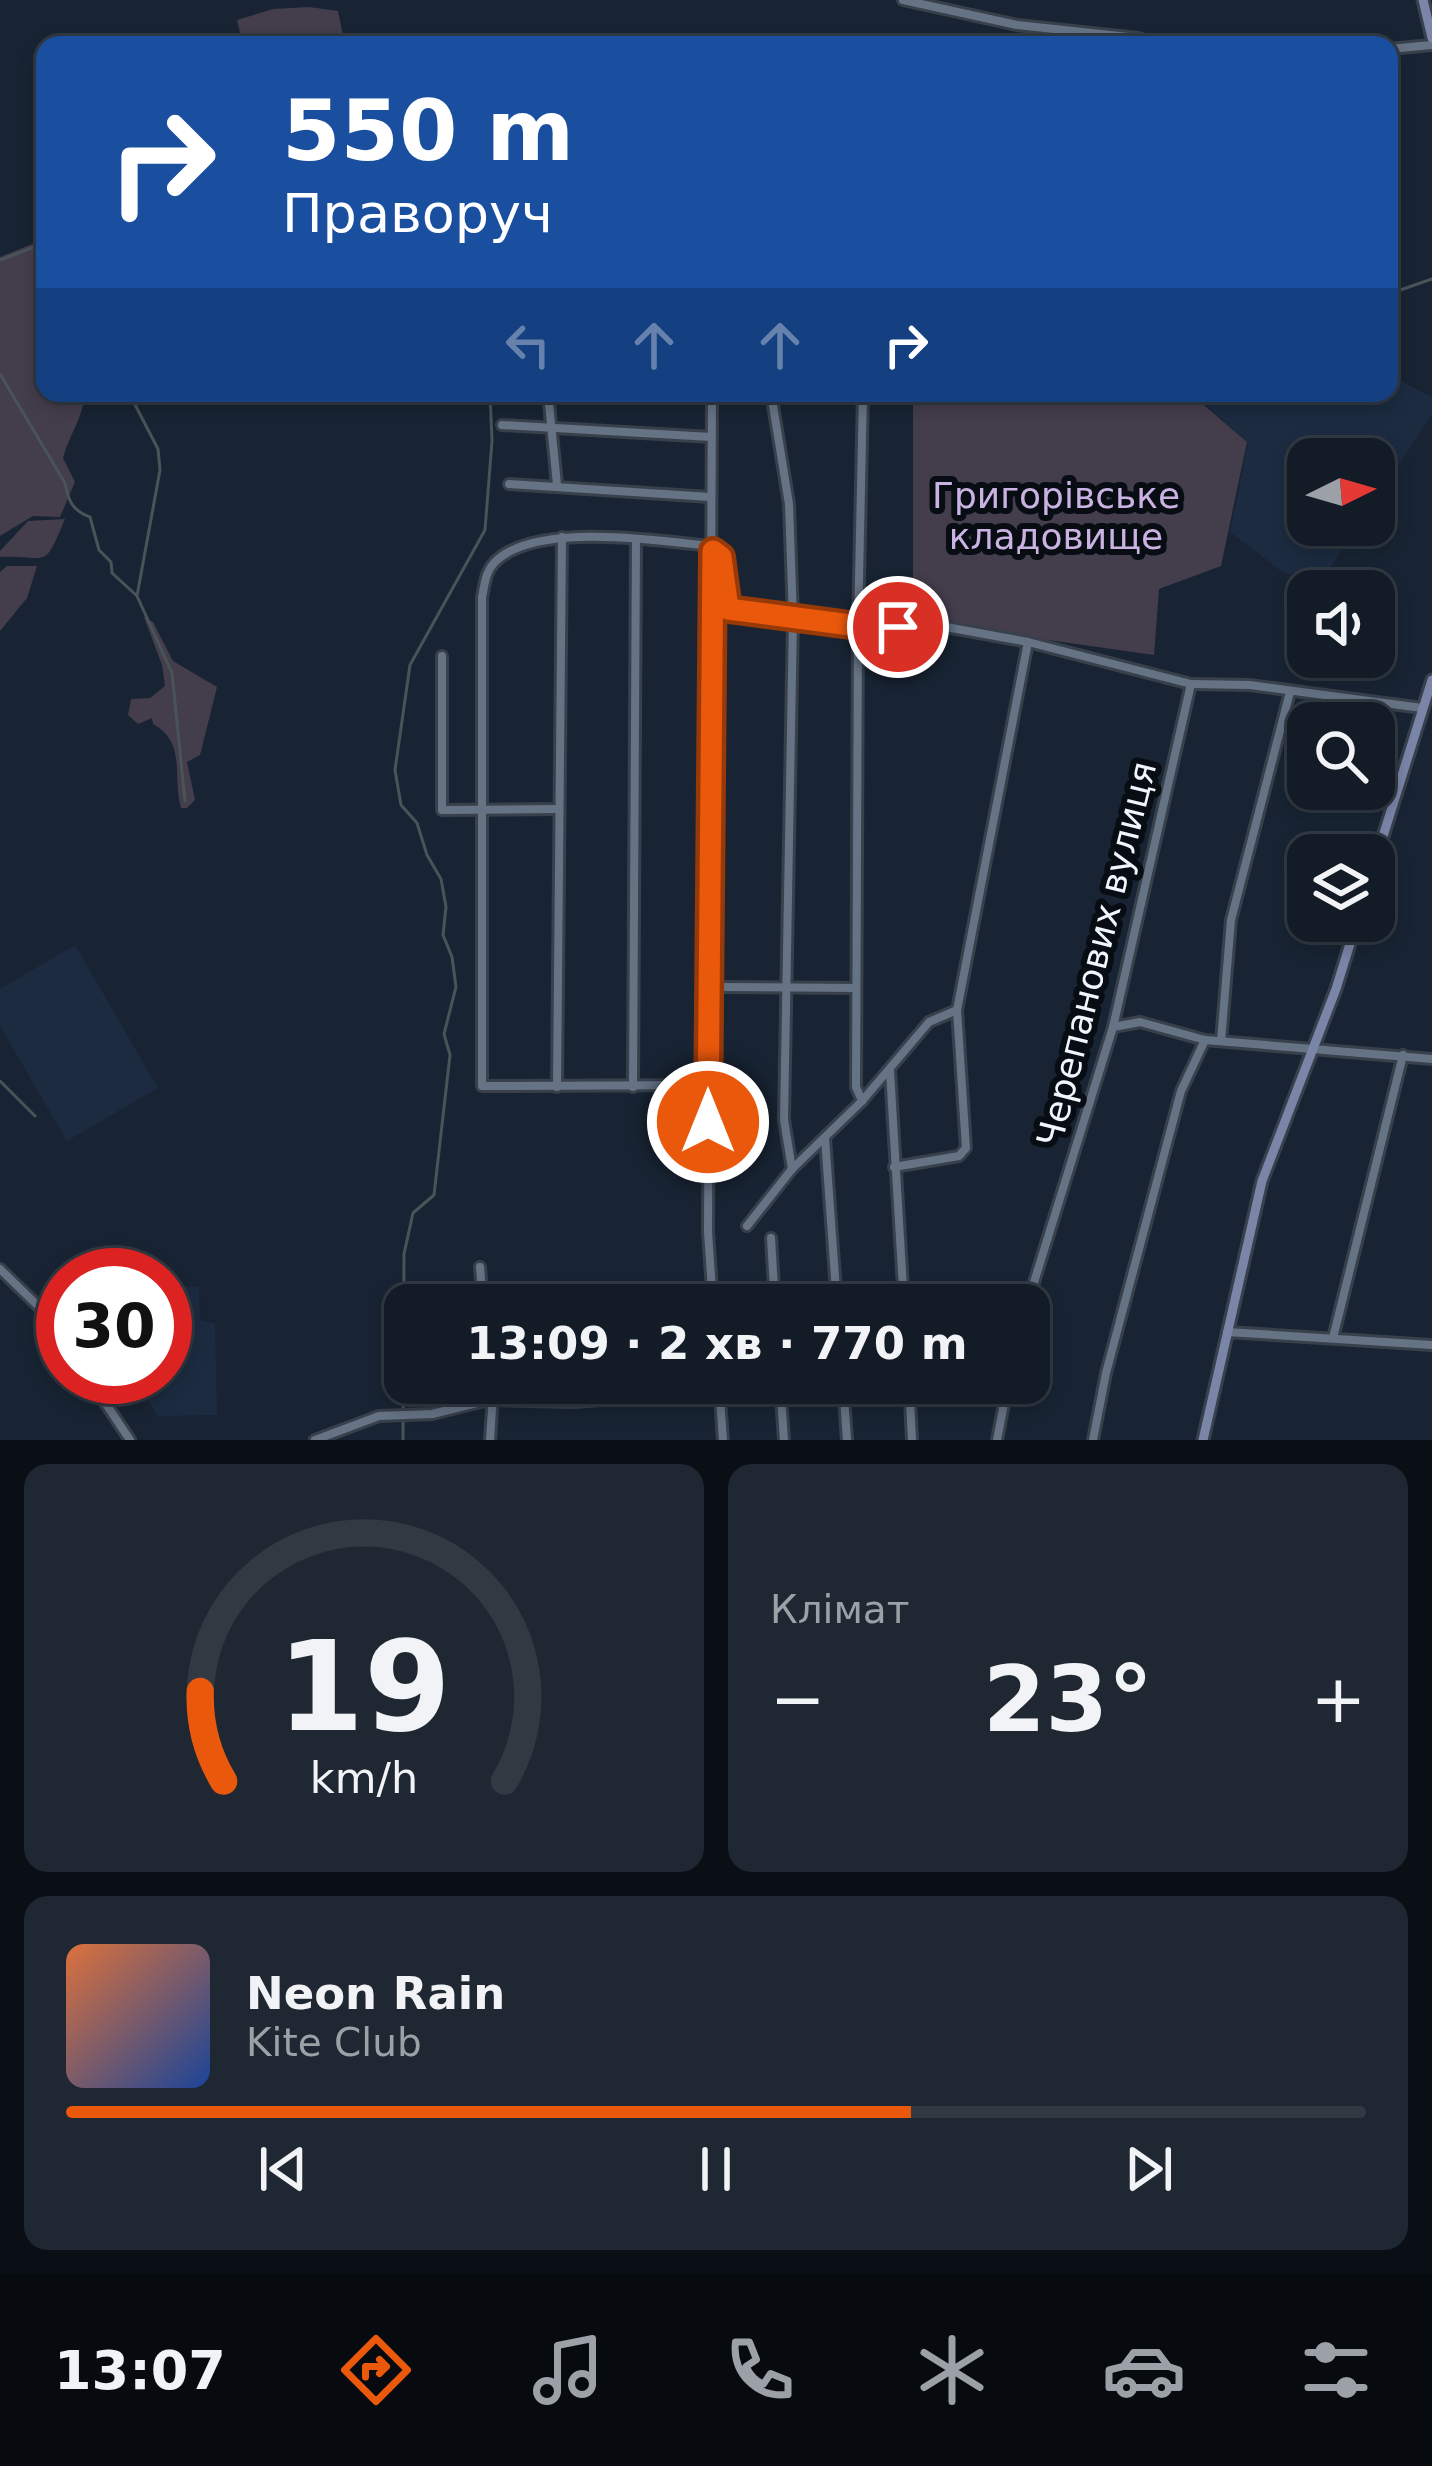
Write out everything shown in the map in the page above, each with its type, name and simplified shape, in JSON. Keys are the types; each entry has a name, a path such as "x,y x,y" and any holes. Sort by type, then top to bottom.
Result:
{"street":[{"path":"903,0 1107,36"},
{"path":"970,14 974,0"},
{"path":"1398,48 1432,42 1423,0"},
{"path":"550,402 557,485"},
{"path":"712,402 708,1085 712,1284"},
{"path":"772,402 789,504 793,618 784,1120 791,1169"},
{"path":"862,1101 856,1087 856,988 863,402"},
{"path":"502,425 711,437"},
{"path":"509,484 710,497"},
{"path":"708,1085 482,1086 486,577 491,566 513,550 562,537 686,543 721,557 728,609 889,629 913,621 1028,642 1192,684 1250,685 1422,708"},
{"path":"556,1087 562,537"},
{"path":"633,1087 636,541"},
{"path":"895,1167 964,1154 957,1010 1028,642"},
{"path":"442,656 440,805 446,812 558,809"},
{"path":"1383,834 1432,680"},
{"name":"Черепанових вулиця","path":"1033,1284 1113,1027 1192,684"},
{"path":"1221,1041 1231,920 1290,692"},
{"path":"1203,1440 1262,1181 1350,942"},
{"path":"720,987 856,988"},
{"path":"747,1226 791,1169 862,1101 929,1022 957,1010"},
{"path":"1113,1027 1140,1022 1205,1040 1432,1059"},
{"path":"1093,1440 1106,1372 1181,1090 1205,1040"},
{"path":"1333,1338 1403,1055"},
{"path":"890,1070 903,1284"},
{"path":"824,1136 835,1284"},
{"path":"771,1238 774,1284"},
{"path":"481,1267 482,1284"},
{"path":"0,1268 36,1303"},
{"path":"1227,1331 1432,1345"},
{"path":"106,1404 130,1440"},
{"path":"315,1440 379,1416 432,1414 473,1404"},
{"path":"490,1404 490,1440"},
{"path":"720,1404 723,1440"},
{"path":"781,1404 784,1440"},
{"path":"845,1404 848,1440"},
{"path":"910,1404 912,1440"},
{"path":"998,1440 1004,1404"}],"shaded area":[{"path":"1398,380 1432,397 1432,414 1395,470 1395,438 1287,438 1287,546 1344,546 1329,570 1287,570 1285,574 1230,532 1248,443 1203,402 1398,402"},
{"path":"75,945 158,1088 67,1141 0,1026 0,989"},
{"path":"192,1286 199,1286 200,1320 215,1324 217,1415 157,1416 150,1404 192,1404"}],"green space":[{"path":"273,9 338,11 343,36 241,36 237,20"},
{"path":"36,243 36,402 83,402 63,458 75,482 60,517 33,516 0,536 0,257"},
{"name":"Григорівське кладовище","path":"913,402 1200,402 1247,442 1221,566 1159,589 1154,655 913,621"},
{"path":"65,519 43,557 0,557 0,551 28,521"},
{"path":"7,566 37,566 27,598 0,631 0,572"},
{"path":"144,617 153,622 173,661 217,687 200,755 187,762 195,800 187,808 181,808 170,741 152,718 138,724 128,715 131,699 150,698 165,686"}],"waterway":[{"path":"0,260 36,246"},
{"path":"1398,291 1432,279"},
{"path":"0,374 65,483 72,504 90,517 99,550 111,562 112,573 136,595"},
{"path":"134,402 158,449 160,470 137,596 172,673 185,801"},
{"path":"403,1440 404,1254 413,1213 434,1195 450,1055 444,1034 456,987 443,935 446,907 441,879 417,823 401,805 395,770 410,665 485,530 490,402"},
{"path":"0,1081 35,1116"}],"route":[{"path":"708,1122 713,551 721,557 728,609 898,627"}]}
